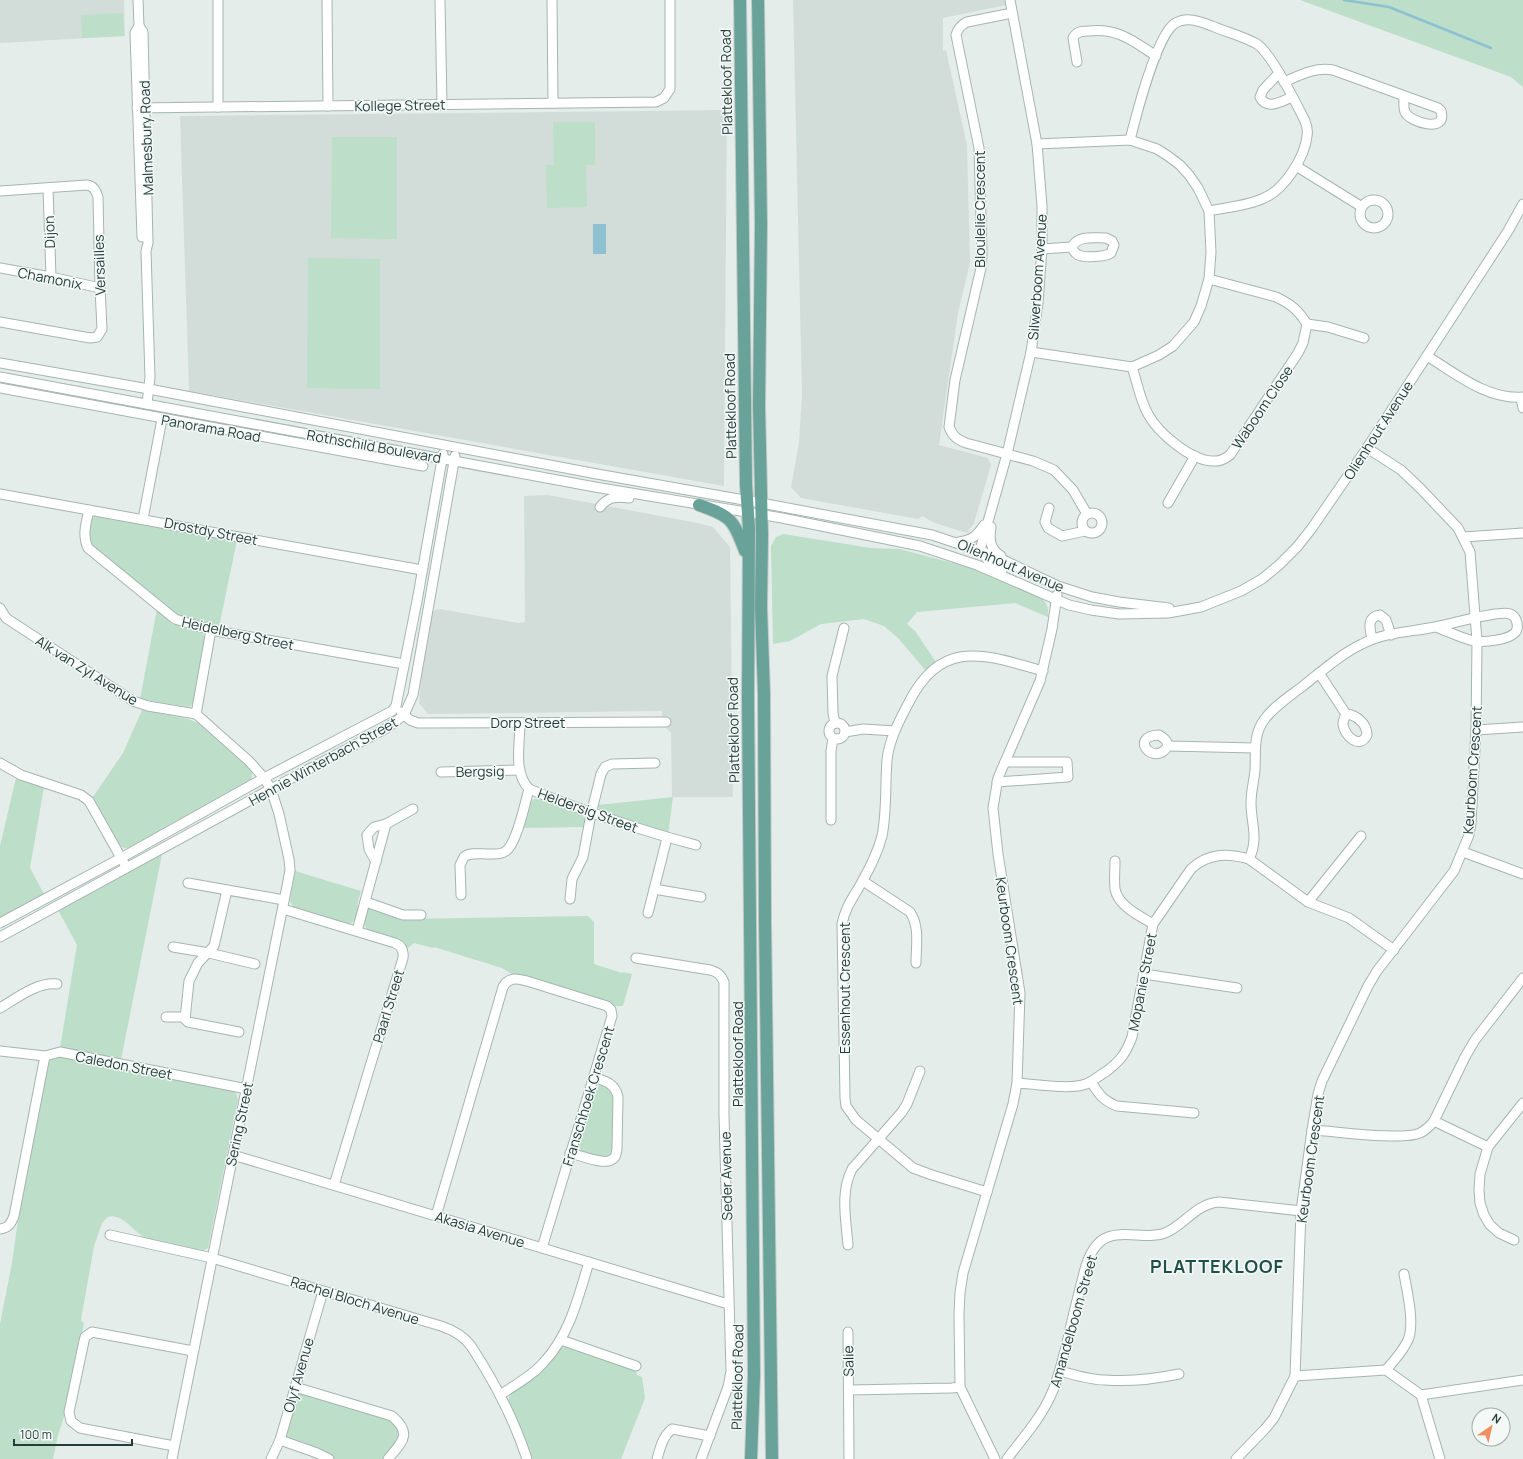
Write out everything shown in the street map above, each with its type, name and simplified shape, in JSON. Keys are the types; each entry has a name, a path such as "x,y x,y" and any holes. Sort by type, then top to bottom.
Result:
{"main road":[{"name":"Plattekloof Road","path":"740,0 746,484 748,513 748,697 754,1375 751,1459"},
{"name":"Plattekloof Road","path":"758,0 761,224 759,406 772,1459"},
{"path":"698,505 720,513 732,522 737,529 748,559"}],"street":[{"name":"Malmesbury Road","path":"138,0 138,26 143,32 141,108 148,228 148,243 146,251 149,389 147,404"},
{"path":"218,0 218,107"},
{"path":"327,0 328,106"},
{"path":"440,0 442,105"},
{"path":"552,0 553,103"},
{"name":"Kollege Street","path":"141,108 656,102 664,98 670,89 670,0"},
{"name":"Silwerboom Avenue","path":"980,550 1007,454 1031,352 1038,302 1042,249 1042,206 1037,144 1010,0"},
{"name":"Bloulelie Crescent","path":"1007,454 956,439 952,435 949,428 955,380 981,268 982,254 979,148 956,35 962,25 967,22 1012,13"},
{"path":"1130,140 1156,56 1163,39 1174,24 1182,21 1194,20 1258,45 1279,73 1305,121 1308,129 1306,144 1296,166 1281,186 1265,198 1255,202 1210,211"},
{"path":"1077,62 1073,38 1080,32 1094,30 1117,33 1129,38 1156,56"},
{"path":"1284,82 1313,71 1326,69 1333,70 1404,96"},
{"path":"1279,73 1263,90 1260,97 1266,104 1292,97"},
{"path":"1031,352 1132,367 1159,355 1173,346 1194,322 1201,306 1209,279 1211,252 1210,211 1198,188 1180,165 1157,149 1130,140 1037,144"},
{"path":"1296,166 1362,207"},
{"name":"Versailles","path":"0,191 87,185 92,186 95,189 98,198 102,329 97,337 90,338 0,322"},
{"name":"Dijon","path":"48,188 51,277"},
{"name":"Olienhout Avenue","path":"761,509 920,546 952,556 1057,600 1091,610 1119,614 1168,613 1201,607 1241,591 1262,579 1279,565 1297,547 1312,528 1367,448 1427,356 1508,231 1523,204"},
{"path":"1042,249 1072,247"},
{"name":"Chamonix","path":"0,268 100,288"},
{"path":"1209,279 1281,299 1296,308 1307,324 1328,327 1364,338"},
{"name":"Waboom Close","path":"1132,367 1147,412 1154,424 1176,445 1195,456 1216,461 1224,459 1230,455 1298,353 1303,343 1307,324"},
{"path":"1427,356 1477,387 1492,393 1522,398 1523,408"},
{"name":"Rothschild Boulevard","path":"0,363 149,389 597,474 747,500 761,509"},
{"name":"Rothschild Boulevard","path":"0,377 668,500 748,513 761,509"},
{"name":"Panorama Road","path":"0,388 423,466"},
{"path":"143,519 162,419"},
{"name":"Hennie Winterbach Street","path":"0,923 121,858 264,778 388,714 396,706 444,444"},
{"name":"Hennie Winterbach Street","path":"0,937 387,728 404,715 413,695 456,447"},
{"name":"Keurboom Crescent","path":"1236,1459 1266,1429 1274,1418 1295,1376 1301,1211 1318,1094 1327,1070 1368,986 1377,971 1454,871 1463,852 1469,835 1471,823 1476,730 1478,641 1470,552 1463,537 1451,520 1410,478 1390,461 1367,448"},
{"path":"1007,454 1033,461 1054,470 1073,490 1087,514"},
{"path":"1168,503 1195,456"},
{"name":"Drostdy Street","path":"0,494 422,570"},
{"path":"600,507 605,501 613,497 651,501 668,500"},
{"path":"1049,508 1045,522 1048,528 1062,536 1085,531 1092,534 1095,533 1102,526 1100,516 1094,513 1087,514 1082,522 1085,531"},
{"name":"Olienhout Avenue","path":"761,509 902,528 957,542 980,550 1016,565 1058,586 1092,597 1149,606 1190,609"},
{"name":"Heidelberg Street","path":"89,510 84,537 84,542 88,548 174,620 211,630 404,664"},
{"path":"957,542 968,541 978,535 990,517"},
{"path":"990,517 990,542 992,548 998,554 1016,565"},
{"path":"1463,537 1523,534"},
{"path":"952,556 968,556 980,550 990,563 1015,579 1020,584"},
{"name":"Keurboom Crescent","path":"995,1459 960,1387 959,1374 960,1293 963,1273 1013,1104 1017,1083 1020,1042 1020,993 994,826 993,808 997,782 1043,671 1057,600 1058,586"},
{"name":"Alk van Zyl Avenue","path":"0,608 12,622 133,700 148,706 196,714"},
{"path":"1249,859 1254,849 1255,840 1251,802 1255,767 1255,748 1258,731 1264,721 1282,703 1319,673 1352,650 1372,639 1391,634 1436,627 1475,616 1509,614 1514,617 1517,631 1510,637 1478,641 1470,640 1436,627"},
{"path":"1372,639 1370,624 1376,616 1380,615 1386,620 1391,634"},
{"path":"835,724 833,713 832,676 844,628"},
{"path":"211,630 196,714 249,761 264,778 271,790"},
{"name":"Essenhout Crescent","path":"987,1192 932,1176 913,1168 878,1139 850,1113 846,1106 842,924 848,905 863,881 876,854 881,837 886,802 887,759 895,732 919,684 932,670 948,661 970,655 994,657 1043,671"},
{"path":"1319,673 1346,714"},
{"name":"Dorp Street","path":"396,706 410,720 418,723 666,722"},
{"name":"Heldersig Street","path":"520,723 519,770 523,782 529,789 591,814 667,838 696,845"},
{"path":"833,738 841,738 844,736 845,732 844,727 840,724 835,724"},
{"path":"831,820 831,751 833,738 830,732 832,725 835,724"},
{"path":"1476,730 1523,727"},
{"path":"845,732 863,729 895,732"},
{"path":"1168,746 1255,748"},
{"path":"997,782 1068,777 1066,762 1005,762"},
{"path":"0,763 21,775 81,795 89,801 127,868"},
{"path":"570,899 572,879 583,858 591,814 601,774 605,767 612,764 655,763"},
{"name":"Bergsig","path":"441,772 519,770"},
{"path":"460,895 460,865 464,857 470,854 498,854 508,850 516,833 529,789"},
{"name":"Sering Street","path":"172,1459 232,1155 247,1088 290,865 279,814 271,790"},
{"path":"376,862 369,849 367,835 374,827 386,824 413,809"},
{"path":"357,931 386,824"},
{"path":"1308,902 1361,836"},
{"path":"648,912 667,838"},
{"path":"1463,852 1523,874"},
{"name":"Mopanie Street","path":"1017,1083 1078,1086 1091,1082 1117,1063 1127,1051 1132,1037 1153,924 1190,870 1198,862 1206,858 1216,856 1238,856 1249,859 1308,902 1349,918 1394,950"},
{"path":"1115,861 1115,889 1119,898 1125,906 1153,924"},
{"path":"863,881 910,912 914,918 916,926 916,963"},
{"name":"Paarl Street","path":"188,883 226,890 283,904 395,943 401,947 403,954 334,1185"},
{"path":"654,889 702,897"},
{"path":"226,890 214,946 198,963 189,980 185,1020 188,1022 239,1032"},
{"path":"366,902 403,915 421,915"},
{"path":"173,947 208,952 256,964"},
{"name":"Seder Avenue","path":"636,958 710,970 717,972 722,977 724,982 724,1115 731,1371 728,1387 701,1459"},
{"path":"1144,974 1237,988"},
{"name":"Franschhoek Crescent","path":"436,1216 503,987 506,982 517,978 607,1006 611,1010 612,1016 542,1248"},
{"path":"1312,1130 1391,1136 1412,1135 1420,1133 1428,1128 1434,1121 1475,1040 1523,978"},
{"path":"0,1008 42,985 50,983 57,984"},
{"path":"166,1017 185,1017"},
{"name":"Caledon Street","path":"0,1051 45,1056 60,1052 247,1088"},
{"path":"0,1229 6,1228 12,1223 14,1216 45,1056"},
{"path":"848,1245 845,1189 847,1179 852,1169 902,1112 907,1104 920,1071"},
{"path":"570,1153 605,1162 611,1161 616,1156 618,1097 616,1089 612,1085 593,1077"},
{"path":"1091,1082 1099,1095 1107,1102 1116,1106 1194,1113"},
{"path":"1514,1240 1499,1233 1490,1224 1484,1214 1480,1203 1480,1174 1488,1147 1523,1103"},
{"path":"1434,1121 1488,1147"},
{"name":"Akasia Avenue","path":"232,1155 728,1304"},
{"name":"Amandelboom Street","path":"1008,1459 1050,1398 1060,1371 1085,1268 1094,1248 1107,1237 1131,1235 1154,1236 1163,1234 1171,1230 1200,1207 1209,1203 1219,1202 1301,1211"},
{"name":"Rachel Bloch Avenue","path":"110,1235 212,1258 454,1331 465,1339 471,1346 500,1395 521,1440 527,1459"},
{"path":"500,1395 536,1370 561,1340 572,1317 589,1262"},
{"path":"1386,1370 1405,1347 1409,1338 1410,1317 1404,1274"},
{"name":"Olyf Avenue","path":"271,1459 280,1440 323,1291"},
{"path":"174,1446 80,1428 71,1421 69,1412 85,1337 92,1332 193,1351"},
{"name":"Salie","path":"848,1332 849,1459"},
{"path":"561,1340 636,1366"},
{"path":"1295,1376 1386,1370 1421,1395 1440,1459"},
{"path":"1060,1371 1105,1380 1158,1378 1179,1374"},
{"path":"1421,1395 1523,1380"},
{"path":"295,1387 392,1416 401,1424 404,1433 403,1440 388,1459"},
{"path":"849,1390 960,1387"},
{"path":"657,1459 664,1438 672,1429 710,1436"},
{"path":"280,1440 317,1453 328,1459"}],"shaded area":[{"path":"0,0 124,0 125,36 0,43"},
{"path":"793,0 1007,0 1007,5 943,18 943,51 946,50 967,145 970,263 958,313 939,445 988,458 991,465 974,523 967,533 935,523 922,516 918,519 801,498 791,487 799,442 802,394"},
{"path":"727,110 724,486 189,391 180,116"},
{"path":"548,495 713,527 730,547 733,797 672,797 671,733 663,725 662,711 428,714 419,703 425,646 432,612 440,609 518,623 525,622 524,496"}],"green space":[{"path":"1300,0 1523,0 1523,87 1511,77"},
{"path":"123,13 124,36 82,38 81,15"},
{"path":"553,122 595,122 595,165 586,165 587,207 547,208 546,165 554,165"},
{"path":"332,137 397,137 397,239 331,238"},
{"path":"308,258 380,259 380,389 307,388"},
{"path":"96,515 237,540 219,627 177,616 91,546 87,539 91,520"},
{"path":"783,534 871,548 899,549 975,569 1040,597 1047,606 1048,617 1015,603 917,612 907,624 915,631 936,662 926,671 898,638 884,626 864,619 821,624 790,641 773,644 771,546 776,537"},
{"path":"157,609 172,624 201,632 206,638 194,703 189,707 140,699"},
{"path":"142,710 188,719 198,723 250,769 252,778 246,784 129,848 124,848 119,845 93,797 123,753"},
{"path":"16,778 44,787 30,868 44,894 0,918 0,846"},
{"path":"673,797 668,835 600,812 598,805"},
{"path":"536,798 541,798 580,813 585,819 585,827 522,828 530,802"},
{"path":"162,854 121,1060 60,1048 77,945 57,908"},
{"path":"295,871 361,891 357,905 360,906 355,920 347,924 294,908 290,901"},
{"path":"368,908 404,919 588,916 594,922 594,964 622,973 632,974 623,1006 612,1006 514,975 502,968 434,947 414,943 408,948 402,941 367,930 364,921"},
{"path":"57,1056 231,1090 236,1093 238,1099 208,1248 203,1251 148,1240 120,1218 112,1216 108,1217 102,1223 94,1246 81,1320 84,1323 66,1410 58,1435 53,1459 0,1459 0,1324 48,1063 51,1059"},
{"path":"601,1085 610,1088 614,1096 615,1148 612,1154 606,1158 586,1154 578,1146 594,1091 596,1087"},
{"path":"566,1347 636,1371 637,1375 642,1377 645,1398 621,1459 532,1459 509,1404 509,1397 560,1348"},
{"path":"295,1387 392,1416 405,1433 388,1459 329,1459 280,1440"}],"water":[{"path":"593,224 606,224 606,254 593,254"}],"waterway":[{"path":"1344,0 1389,7 1491,48"}],"district":[{"name":"PLATTEKLOOF","path":"1217,1266"}]}
